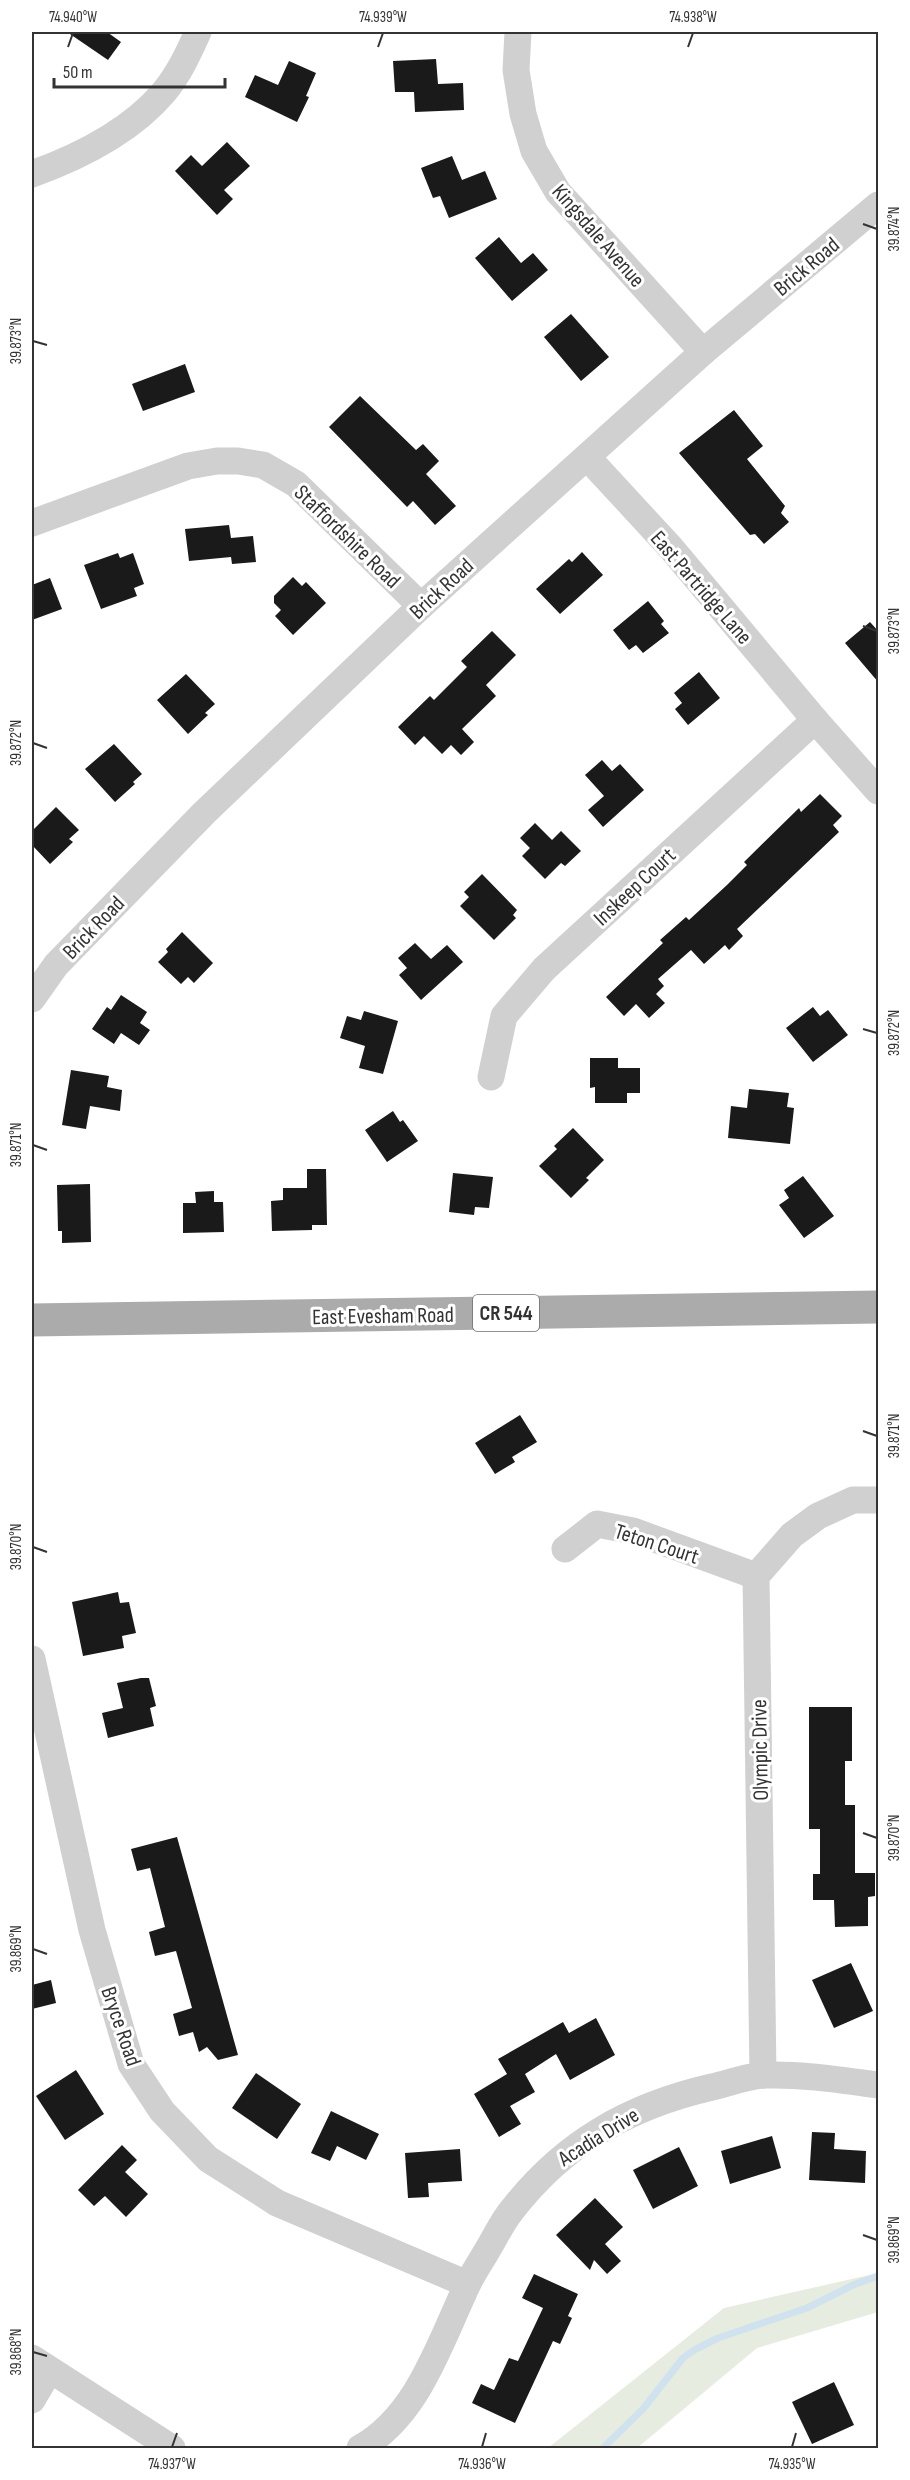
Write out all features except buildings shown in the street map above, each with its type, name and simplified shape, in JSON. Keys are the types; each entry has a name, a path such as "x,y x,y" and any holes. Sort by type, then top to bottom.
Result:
{"main road":[{"name":"East Evesham Road","path":"32,1320 879,1307"}],"street":[{"path":"32,174 91,147 141,116 165,91 184,62 198,32"},
{"name":"Kingsdale Avenue","path":"518,32 516,70 523,114 534,151 558,192 703,352"},
{"name":"Brick Road","path":"32,999 56,965 204,813 421,606 703,352 879,206"},
{"name":"East Partridge Lane","path":"587,457 671,548 815,720 879,791"},
{"name":"Staffordshire Road","path":"32,523 188,466 217,461 238,461 263,465 296,484 421,606"},
{"name":"Inskeep Court","path":"491,1077 504,1016 544,969 815,720"},
{"path":"756,1576 792,1535 818,1516 853,1500 879,1500"},
{"name":"Teton Court","path":"565,1549 597,1524 633,1531 756,1576"},
{"name":"Olympic Drive","path":"756,1576 763,2075"},
{"name":"Bryce Road","path":"32,1659 92,1930 131,2064 162,2111 208,2159 277,2203 467,2284"},
{"name":"Acadia Drive","path":"360,2448 376,2440 419,2390 467,2284 510,2211 549,2166 581,2142 615,2120 654,2103 763,2075 811,2077 879,2085"},
{"path":"32,2400 40,2364 172,2448"}],"shaded area":[{"path":"878,2273 878,2312 757,2348 637,2448 548,2448 724,2308"}],"waterway":[{"path":"603,2448 643,2409 683,2358 694,2350 718,2338 807,2308 853,2285 878,2276"}]}
